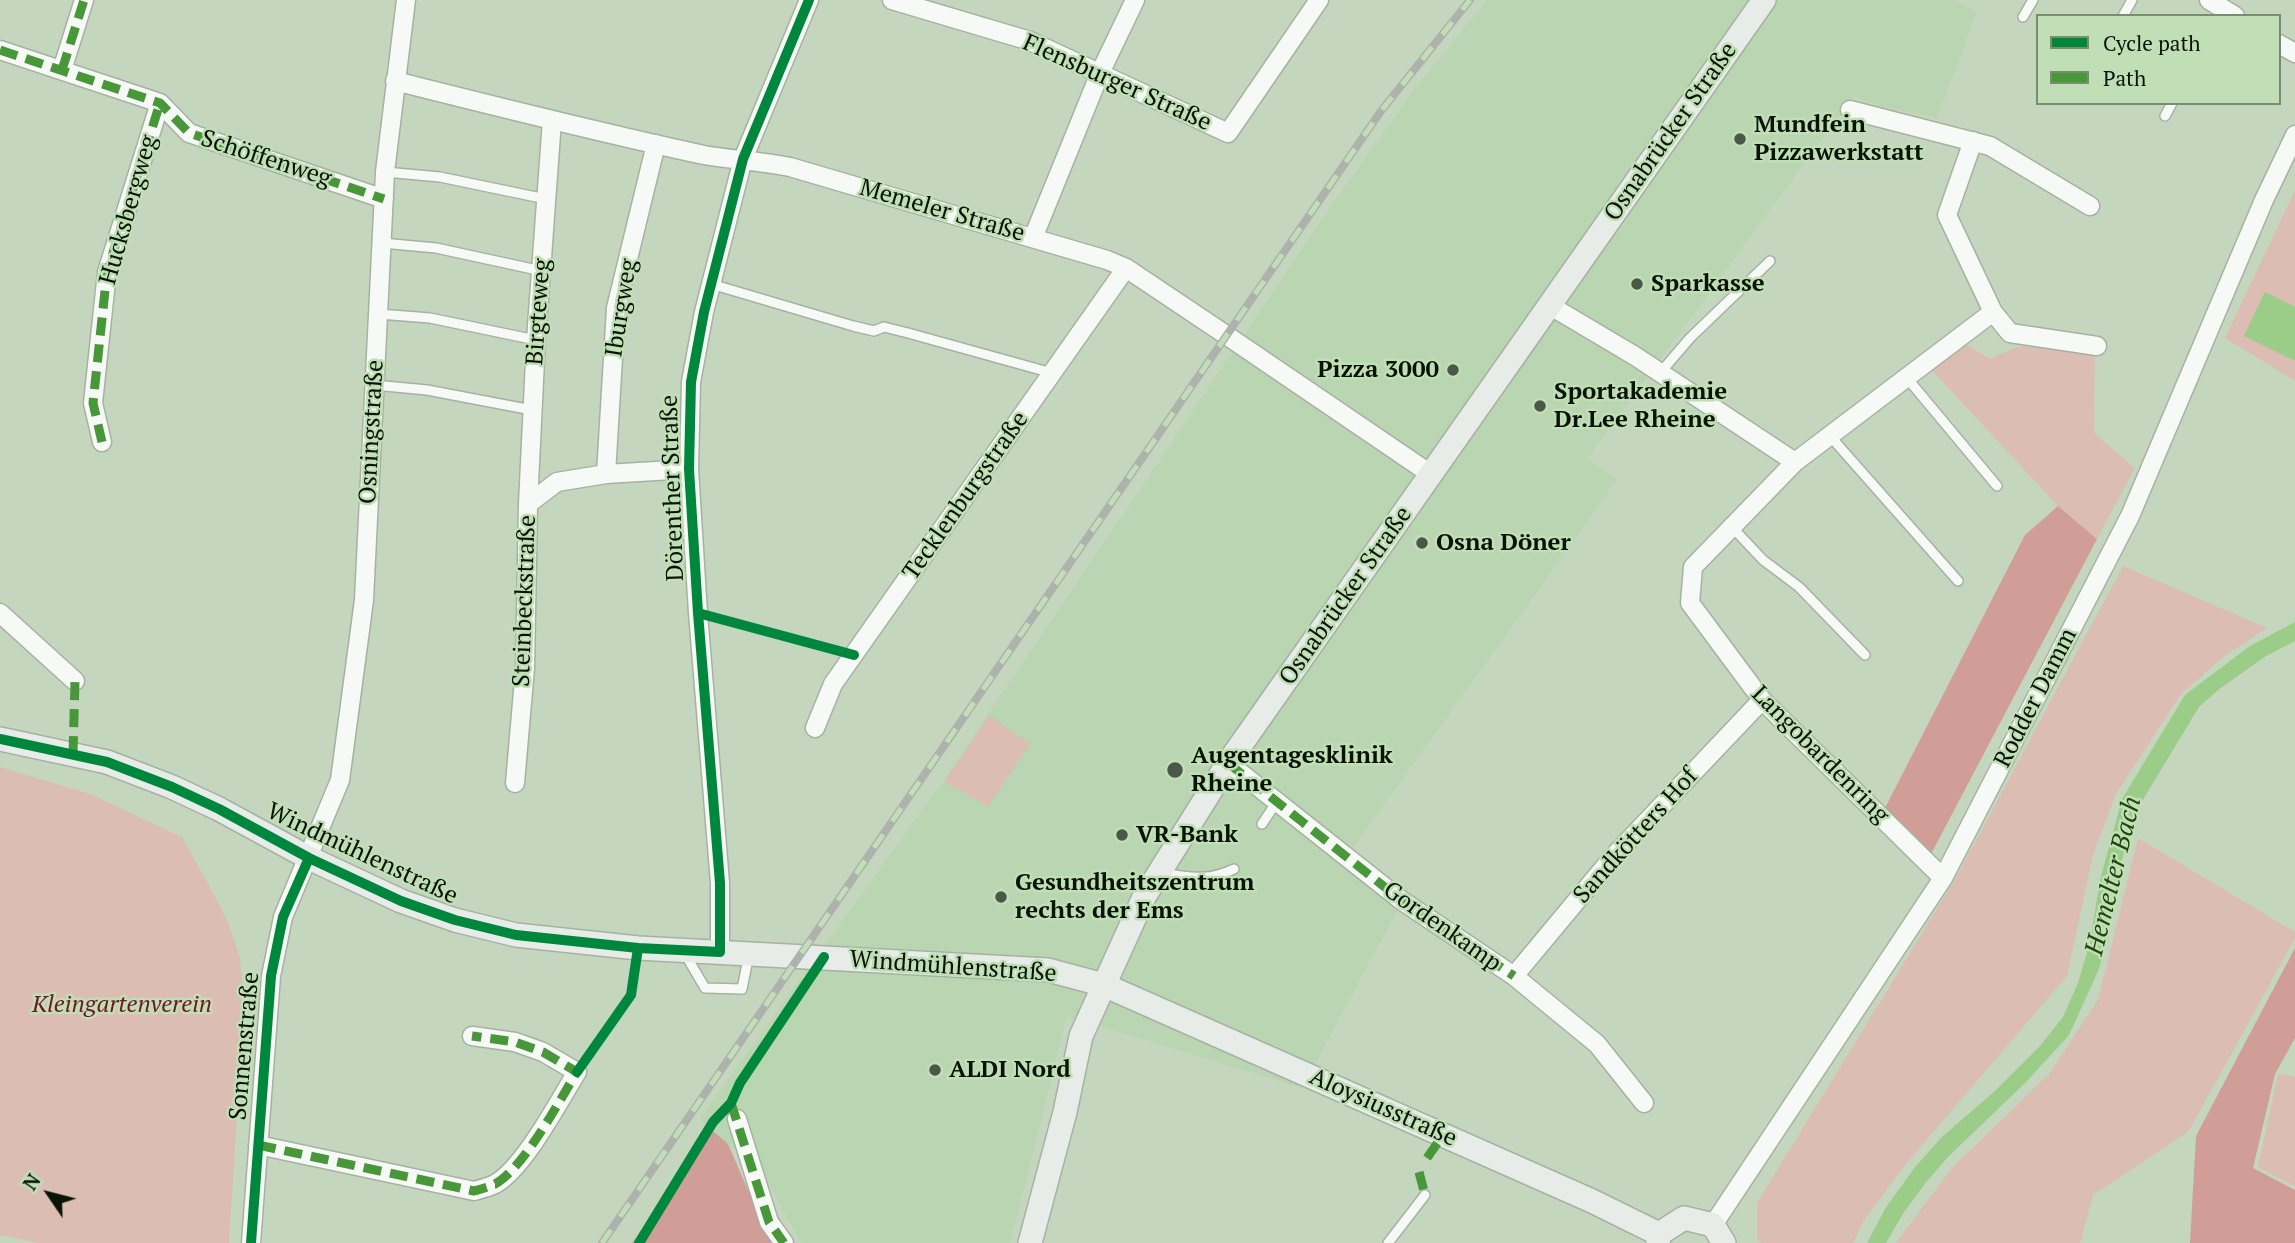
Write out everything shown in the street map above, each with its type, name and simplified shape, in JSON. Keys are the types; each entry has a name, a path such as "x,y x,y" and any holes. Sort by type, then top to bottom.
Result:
{"street":[{"path":"62,70 84,0"},
{"name":"Osningstraße","path":"309,858 340,780 364,600 385,172 407,0"},
{"name":"Dörenther Straße","path":"720,951 720,883 689,469 691,382 711,284 743,159 809,0"},
{"name":"Flensburger Straße","path":"892,0 1030,41 1228,133 1319,0"},
{"path":"1033,238 1100,73 1135,0"},
{"name":"Osnabrücker Straße","path":"1030,1243 1065,1112 1081,1036 1144,897 1158,873 1228,763 1763,0"},
{"path":"2209,0 2228,14"},
{"name":"Schöffenweg","path":"0,50 160,103 189,134 384,199"},
{"name":"Memeler Straße","path":"396,81 709,156 790,167 1107,260 1126,268 1432,475"},
{"name":"Hucksbergweg","path":"102,442 93,403 107,272 160,103"},
{"path":"1850,110 1990,146 2090,206"},
{"name":"Birgteweg","path":"528,504 536,340 552,120"},
{"name":"Rodder Damm","path":"1719,1234 1943,878 2130,516 2264,200 2295,135"},
{"path":"1973,141 1947,215 1993,312 2010,333 2097,346"},
{"name":"Iburgweg","path":"606,474 617,308 656,144"},
{"name":"Tecklenburgstraße","path":"815,729 833,684 1126,268"},
{"path":"1549,305 1660,373 1795,462"},
{"name":"Langobardenring","path":"1943,878 1762,700 1690,604 1693,567 1795,462 1993,312"},
{"name":"Steinbeckstraße","path":"515,783 525,668 528,504 558,482 606,474 689,469"},
{"path":"0,613 75,681"},
{"name":"Sandkötters Hof","path":"1514,976 1613,857 1762,700"},
{"name":"Windmühlenstraße","path":"0,739 107,762 219,809 309,858 401,901 456,920 516,935 683,950 1048,970 1104,985"},
{"name":"Gordenkamp","path":"1228,763 1401,900 1514,976 1597,1044 1644,1103"},
{"name":"Sonnenstraße","path":"251,1243 271,976 283,917 309,858"},
{"name":"Aloysiusstraße","path":"1104,985 1505,1162 1659,1239"},
{"name":"Sonnenstraße","path":"258,1145 474,1191 496,1184 535,1141 576,1072 543,1052 515,1042 472,1036"},
{"path":"737,1119 769,1222 784,1243"},
{"path":"1659,1239 1685,1218 1719,1234"}],"lane":[{"path":"2023,17 2033,0"},
{"path":"2165,116 2171,105"},
{"path":"385,172 440,177 546,199"},
{"path":"382,243 436,248 542,271"},
{"path":"1660,373 1690,338 1770,261"},
{"path":"711,284 853,326 874,331 884,327 1052,373"},
{"path":"379,314 430,318 536,340"},
{"path":"1907,378 1997,486"},
{"path":"374,385 427,390 532,411"},
{"path":"1830,436 1958,581"},
{"path":"1732,527 1763,560 1798,587 1865,655"},
{"path":"1262,824 1276,803"},
{"path":"1158,873 1197,878 1215,877 1234,869"},
{"path":"683,950 705,988 742,989 750,952"},
{"path":"1388,1243 1425,1195"}],"shaded area":[{"path":"1487,0 1954,0 1977,12 1937,118 1883,107 1853,97 1587,459 1617,480 1348,855 1404,898 1302,1088 1067,1016 1010,1243 801,1243 764,1175 700,1119 943,781 1327,212 1414,90"},
{"path":"2058,506 2097,539 1931,854 1885,808 2025,535"},
{"path":"2295,948 2295,1038 2275,1074 2253,1168 2295,1190 2295,1243 2190,1243 2196,1136"},
{"path":"713,1131 728,1144 771,1243 632,1243"}],"green space":[{"path":"2295,190 2295,381 2225,338"},
{"path":"1963,342 1990,359 2018,347 2042,344 2095,351 2094,433 2135,468 2097,539 2058,506 1929,367"},
{"path":"2123,566 2267,628 2226,655 2181,694 2116,794 2093,855 2067,976 1905,1165 1864,1220 1853,1243 1761,1243 1757,1239 1757,1203 1957,876"},
{"path":"989,716 1030,744 988,806 944,782"},
{"name":"Kleingartenverein","path":"0,767 90,794 182,837 217,900 240,958 244,1008 229,1243 39,1243 0,1235"},
{"path":"2138,838 2295,932 2295,938 2189,1131 2093,1195 2080,1243 1896,1243 1951,1169 2049,1074 2098,1000"},
{"path":"2278,1074 2295,1076 2295,1186 2258,1167"}],"water":[{"path":"2265,292 2295,307 2295,361 2244,336"},
{"name":"Hemelter Bach","path":"2295,622 2295,641 2266,656 2199,707 2136,811 2122,859 2113,914 2099,969 2069,1035 2027,1081 1948,1157 1904,1212 1886,1243 1867,1243 1885,1209 1915,1167 1942,1137 1996,1090 2040,1046 2063,1017 2078,983 2090,942 2100,880 2122,799 2185,695 2250,646"}],"railway":[{"path":"602,1243 1381,111 1470,0"}],"marked path":[{"path":"62,70 84,0"},
{"path":"0,50 160,103 189,133 384,199"},
{"path":"102,442 93,403 107,272 160,103"},
{"path":"73,754 75,681"},
{"path":"1228,763 1401,900 1514,976"},
{"path":"258,1145 474,1191 495,1184 518,1164 529,1149 577,1072 543,1052 515,1042 472,1036"},
{"path":"731,1103 769,1222 784,1243"},
{"path":"1427,1158 1443,1135"},
{"path":"1419,1172 1425,1195"}],"cycle path":[{"path":"0,739 107,762 172,787 309,858 401,901 455,920 516,935 638,948 720,952 720,883 689,469 691,382 704,312 743,159 809,0"},
{"path":"698,613 854,655"},
{"path":"251,1243 271,976 283,917 309,858"},
{"path":"577,1072 631,995 638,948"},
{"path":"639,1243 713,1122 731,1103 740,1083 824,957"}],"place":[{"name":"Mundfein Pizzawerkstatt","path":"1740,139"},
{"name":"Sparkasse","path":"1637,284"},
{"name":"Pizza 3000","path":"1453,370"},
{"name":"Sportakademie Dr.Lee Rheine","path":"1540,406"},
{"name":"Osna Döner","path":"1422,543"},
{"name":"Augentagesklinik Rheine","path":"1175,770"},
{"name":"VR-Bank","path":"1122,835"},
{"name":"Gesundheitszentrum rechts der Ems","path":"1001,897"},
{"name":"ALDI Nord","path":"935,1070"}]}
